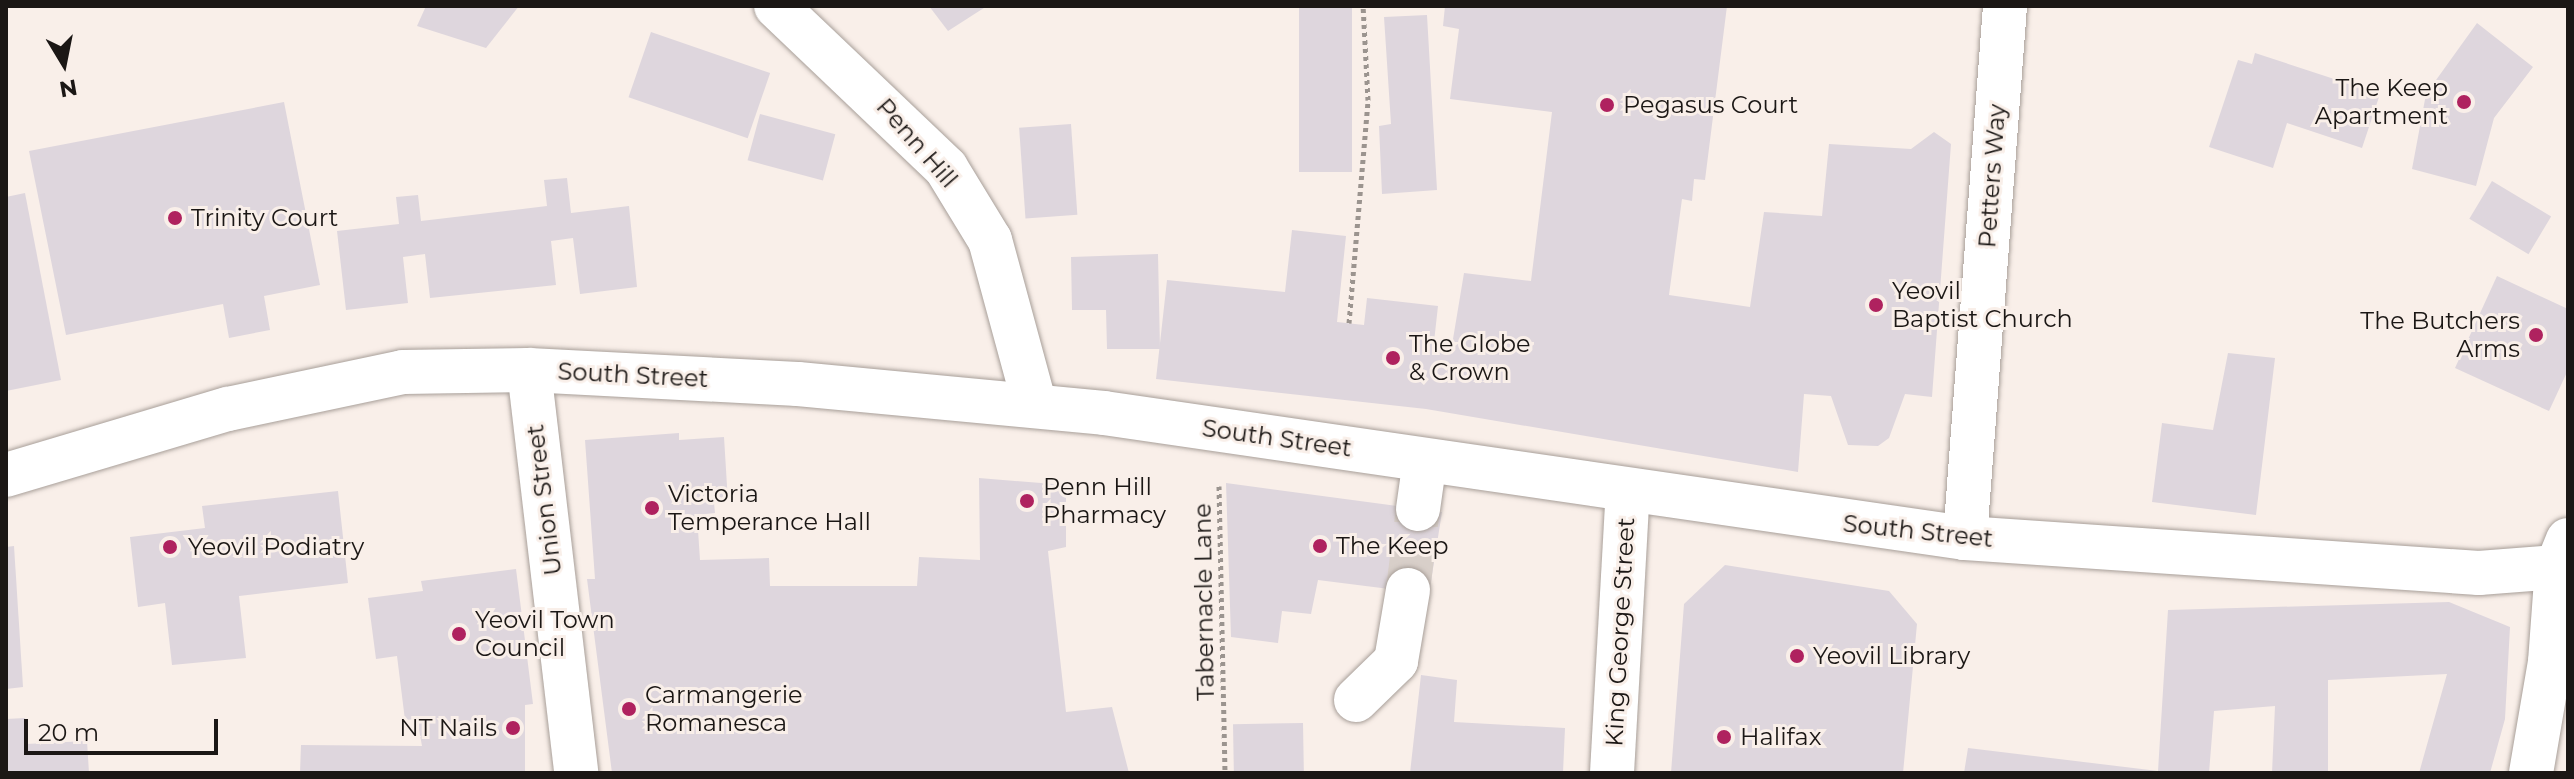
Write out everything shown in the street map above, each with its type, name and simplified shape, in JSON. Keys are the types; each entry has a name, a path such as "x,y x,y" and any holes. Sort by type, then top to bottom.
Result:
{"street":[{"name":"Penn Hill","path":"776,6 946,168 990,240 1035,406"},
{"name":"Petters Way","path":"1965,538 2005,6"},
{"name":"South Street","path":"6,475 228,409 403,372 529,370 798,384 1035,406 1218,429 1965,538 2479,573 2564,560"},
{"name":"Union Street","path":"529,370 576,773"},
{"path":"1418,509 1425,460"},
{"name":"King George Street","path":"1612,773 1628,490"},
{"path":"2531,773 2564,560"},
{"path":"1356,700 1396,661 1408,590"}],"path":[{"path":"1349,323 1368,100 1363,6"},
{"name":"Tabernacle Lane","path":"1218,429 1225,773"}],"building":[{"path":"426,6 519,6 486,48 417,26"},
{"path":"929,6 987,6 948,31"},
{"path":"1299,6 1352,6 1352,172 1299,172"},
{"path":"1445,6 1727,6 1705,180 1694,179 1692,201 1682,199 1669,295 1750,307 1764,212 1822,216 1829,144 1911,149 1934,132 1951,144 1932,397 1905,394 1889,438 1878,446 1848,445 1831,396 1804,394 1798,472 1426,409 1156,379 1167,280 1285,292 1292,230 1346,236 1337,322 1364,325 1367,298 1438,306 1434,342 1452,345 1464,273 1531,281 1552,112 1450,99 1459,29 1443,26"},
{"path":"1427,15 1437,190 1382,194 1379,126 1391,124 1384,17"},
{"path":"2477,23 2533,67 2494,118 2476,186 2412,169 2426,94"},
{"path":"651,32 770,73 748,138 629,97"},
{"path":"2255,53 2380,94 2362,148 2287,123 2273,168 2209,147 2238,60 2252,64"},
{"name":"Trinity Court","path":"284,102 320,285 264,296 270,330 229,338 223,304 66,335 29,151"},
{"path":"760,114 835,134 823,181 748,160"},
{"path":"1071,124 1077,215 1025,218 1019,128"},
{"path":"567,178 571,213 629,206 637,287 580,294 573,238 551,241 556,285 430,298 425,254 403,257 408,303 346,310 337,231 399,224 396,197 418,195 421,221 547,206 544,180"},
{"path":"2492,181 2551,217 2528,254 2469,219"},
{"path":"25,193 61,380 6,391 6,197"},
{"path":"1158,254 1160,349 1107,349 1106,310 1072,310 1071,257"},
{"path":"2497,276 2568,309 2568,370 2549,411 2455,368"},
{"path":"2228,353 2275,358 2256,515 2152,502 2162,423 2213,430"},
{"path":"679,433 679,440 724,437 728,502 714,503 715,513 697,515 700,560 769,558 770,586 917,586 919,557 980,560 979,478 1066,485 1066,547 1048,551 1066,712 1112,707 1129,773 612,773 587,579 595,579 585,440"},
{"path":"1226,483 1442,512 1429,594 1318,580 1311,614 1282,611 1278,643 1231,637"},
{"path":"338,491 348,583 239,596 246,658 172,665 165,603 138,607 130,537 205,528 202,506"},
{"path":"14,546 23,687 6,689 6,547"},
{"name":"Yeovil Library","path":"1725,565 1889,591 1917,624 1903,773 1671,773 1684,604"},
{"path":"516,569 533,704 525,705 525,773 300,773 301,745 422,746 417,719 405,720 397,656 376,659 368,598 423,591 421,581"},
{"path":"2449,602 2510,627 2505,719 2490,773 2419,773 2447,674 2328,680 2328,773 2272,773 2275,706 2214,711 2209,773 1964,773 1968,748 2158,771 2168,610"},
{"path":"1421,675 1457,680 1454,722 1565,728 1563,773 1410,773"},
{"path":"25,718 26,744 87,741 89,773 6,773 6,719"},
{"path":"1303,723 1304,773 1234,773 1233,724"}],"tunnel":[{"path":"1408,590 1418,509"}],"place":[{"name":"The Keep Apartment","path":"2464,102"},
{"name":"Pegasus Court","path":"1607,105"},
{"name":"Trinity Court","path":"175,218"},
{"name":"Yeovil Baptist Church","path":"1876,305"},
{"name":"The Butchers Arms","path":"2536,335"},
{"name":"The Globe & Crown","path":"1393,358"},
{"name":"Penn Hill Pharmacy","path":"1027,501"},
{"name":"Victoria Temperance Hall","path":"652,508"},
{"name":"The Keep","path":"1320,546"},
{"name":"Yeovil Podiatry","path":"170,547"},
{"name":"Yeovil Town Council","path":"459,634"},
{"name":"Yeovil Library","path":"1797,656"},
{"name":"Carmangerie Romanesca","path":"629,709"},
{"name":"NT Nails","path":"513,728"},
{"name":"Halifax","path":"1724,737"}]}
